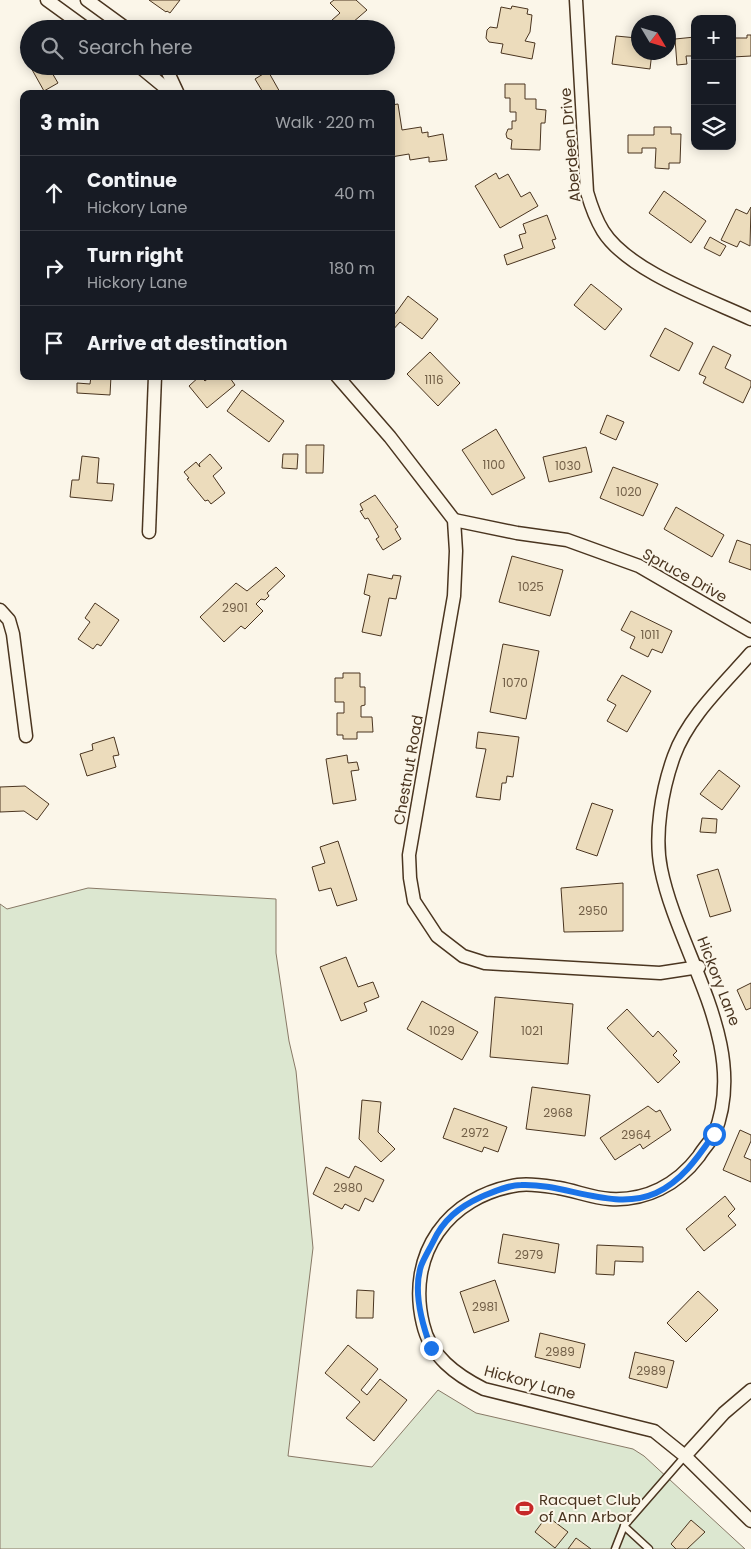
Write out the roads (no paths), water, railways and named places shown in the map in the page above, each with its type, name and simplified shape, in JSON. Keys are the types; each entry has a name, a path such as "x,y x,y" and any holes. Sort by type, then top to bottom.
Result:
{"street":[{"path":"47,0 75,20"},
{"path":"87,0 114,20"},
{"name":"Aberdeen Drive","path":"576,0 587,192 593,214 604,232 618,249 641,265 674,283 751,318"},
{"path":"150,75 168,90"},
{"path":"169,75 176,90"},
{"path":"149,532 155,380"},
{"path":"340,380 390,437 454,520"},
{"name":"Spruce Drive","path":"454,520 517,533 567,540 639,566 751,631"},
{"name":"Chestnut Road","path":"454,520 456,551 454,596 410,855 414,901 428,924 448,946 463,956 484,963 660,973 698,967"},
{"path":"0,610 9,620 13,634 26,736"},
{"name":"Hickory Lane","path":"751,653 695,720 674,755 665,788 659,832 660,866 668,895 722,1029 729,1066 725,1100 714,1134 690,1167 655,1193 633,1198 609,1199 544,1186 519,1185 494,1192 462,1206 440,1228 421,1267 419,1308 431,1348 463,1378 484,1389 654,1431 685,1456 751,1521"},
{"path":"685,1456 724,1413 751,1390"}],"lane":[{"path":"615,1549 624,1526 685,1456"},
{"path":"624,1526 649,1549"}],"place":[{"name":"Racquet Club of Ann Arbor","path":"525,1508"}]}
